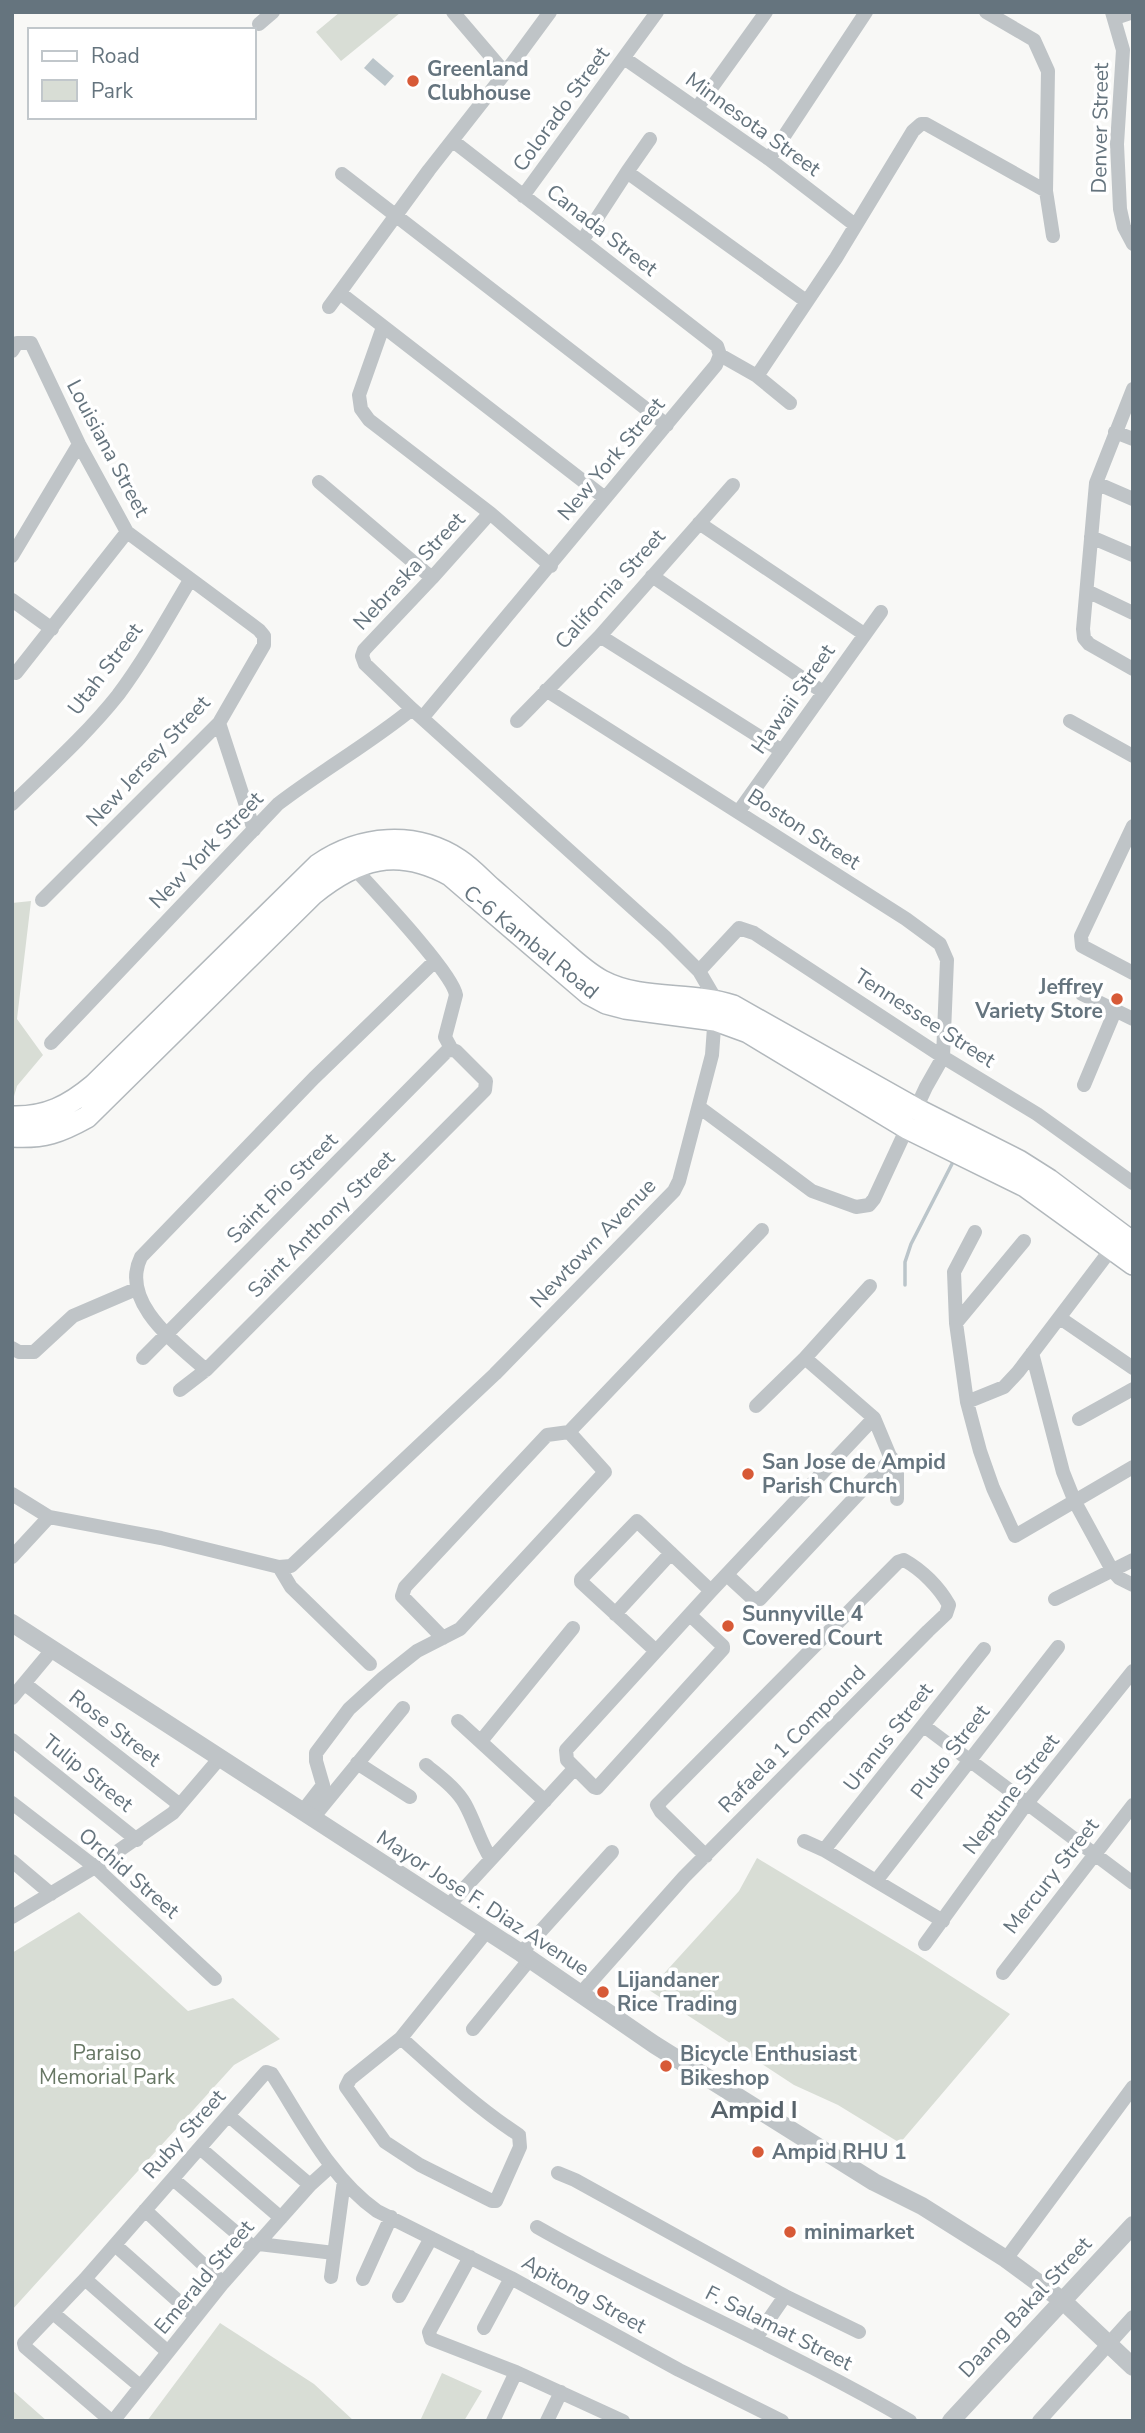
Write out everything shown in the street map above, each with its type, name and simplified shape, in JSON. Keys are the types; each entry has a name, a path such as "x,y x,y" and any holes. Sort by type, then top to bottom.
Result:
{"main road":[{"name":"C-6 Kambal Road","path":"12,1136 34,1137 63,1131 87,1117 318,865 358,845 393,840 428,846 460,861 598,979 614,988 715,1010"},
{"name":"C-6 Kambal Road","path":"12,1117 53,1112 75,1101 334,877 375,860 393,859 423,863 450,875 589,993 606,1003 715,1010 733,1006 912,1118 1034,1170 1123,1245 1133,1264"}],"street":[{"path":"259,24 273,12"},
{"path":"453,12 505,73"},
{"path":"329,307 429,170 550,12"},
{"name":"Colorado Street","path":"523,196 657,12"},
{"path":"697,108 766,12"},
{"path":"769,159 866,12"},
{"path":"986,12 1034,40 1048,71 1046,191 1053,236"},
{"path":"1114,15 1133,12"},
{"name":"Denver Street","path":"1114,15 1123,50 1117,144 1120,209 1124,227 1133,244"},
{"name":"Minnesota Street","path":"624,58 769,159 855,225"},
{"path":"757,376 921,124 926,124 1046,191"},
{"path":"582,241 650,139"},
{"name":"Canada Street","path":"453,141 717,346 720,355 757,376 790,403"},
{"path":"1117,144 1133,141"},
{"path":"627,172 806,301"},
{"path":"342,174 667,425"},
{"path":"340,293 605,498"},
{"path":"383,327 359,395 361,409 369,420 490,513"},
{"name":"Louisiana Street","path":"12,351 18,343 31,343 79,444 127,532 264,636"},
{"name":"New York Street","path":"51,1043 278,804 312,778 417,713 551,566 716,365 720,355"},
{"path":"1133,389 1096,483 1083,629 1084,638 1089,644 1133,669"},
{"path":"1115,432 1133,439"},
{"path":"12,556 79,444"},
{"path":"319,482 432,579"},
{"path":"1096,483 1133,499"},
{"name":"California Street","path":"517,721 600,636 733,485"},
{"name":"Nebraska Street","path":"417,713 365,664 362,656 364,650 490,513 551,566"},
{"path":"699,523 864,634"},
{"path":"16,673 127,532"},
{"path":"1091,537 1133,555"},
{"path":"652,576 823,692"},
{"name":"Utah Street","path":"12,804 88,729 117,696 143,659 190,580"},
{"path":"1087,591 1133,613"},
{"path":"12,600 52,629"},
{"name":"Hawaii Street","path":"739,811 881,612"},
{"name":"New Jersey Street","path":"42,900 219,723 264,645 264,636"},
{"path":"600,636 782,751"},
{"name":"Boston Street","path":"546,690 739,811 940,944 947,960 943,1056"},
{"path":"417,713 699,971 715,1010"},
{"path":"1070,721 1133,756"},
{"path":"219,723 254,830"},
{"path":"1133,826 1080,942 1082,946 1133,973"},
{"path":"353,867 435,961 455,988 456,995 444,1032 452,1050"},
{"name":"Tennessee Street","path":"699,971 730,935 738,928 746,929 1018,1102 1133,1183"},
{"path":"206,1370 166,1333 148,1312 136,1289 136,1267 141,1257 314,1079 435,961"},
{"path":"1082,994 1133,1019"},
{"name":"Newtown Avenue","path":"279,1567 291,1566 299,1560 495,1374 677,1186 712,1055 715,1010"},
{"path":"1084,1085 1115,1011"},
{"name":"Saint Anthony Street","path":"180,1390 206,1370 485,1090 486,1081 452,1050"},
{"name":"Saint Pio Street","path":"143,1358 447,1051 452,1050"},
{"path":"699,1107 812,1191 864,1208 874,1199 943,1056"},
{"path":"443,1638 402,1596 405,1587 547,1436 569,1432 762,1230"},
{"path":"975,1232 954,1272 956,1323 967,1402 992,1488 1015,1536 1133,1467"},
{"path":"956,1323 1024,1241"},
{"path":"967,1402 1004,1387 1123,1245"},
{"path":"756,1406 805,1358 870,1286"},
{"path":"12,1348 19,1352 34,1352 73,1316 136,1289"},
{"path":"1060,1318 1133,1368"},
{"path":"1032,1353 1060,1461 1075,1502 1112,1570 1119,1578 1133,1585"},
{"path":"805,1358 874,1418 897,1473 897,1500"},
{"path":"1079,1419 1133,1389"},
{"path":"690,1615 723,1646 721,1652 597,1788 574,1769 567,1760 566,1750 711,1591 874,1418"},
{"path":"307,1815 323,1785 316,1753 349,1709 416,1651 460,1629 605,1472 569,1432"},
{"path":"727,1575 752,1598 760,1598 892,1458"},
{"path":"12,1494 49,1517 161,1538 279,1567 291,1587 370,1664"},
{"path":"12,1557 49,1517"},
{"path":"656,1651 581,1582 581,1579 637,1521 711,1591"},
{"path":"615,1614 671,1553"},
{"name":"Rafaela 1 Compound","path":"581,1993 706,1856 946,1614 949,1605 945,1597 916,1566 904,1560 898,1562 657,1805 660,1812 706,1856"},
{"path":"1055,1598 1133,1560"},
{"name":"Mayor Jose F. Diaz Avenue","path":"12,1623 740,2099 874,2182 922,2206 1006,2259 1063,2301 1133,2367"},
{"path":"481,1741 573,1628"},
{"name":"Pluto Street","path":"876,1881 1058,1647"},
{"name":"Uranus Street","path":"824,1850 984,1649"},
{"path":"12,1698 51,1650"},
{"name":"Neptune Street","path":"925,1944 1027,1804 1133,1671"},
{"name":"Rose Street","path":"25,1684 180,1805"},
{"path":"307,1815 357,1763 403,1708"},
{"path":"458,1721 545,1801"},
{"path":"924,1726 1133,1883"},
{"name":"Tulip Street","path":"12,1740 137,1840"},
{"path":"13,1917 137,1840 180,1805 219,1759"},
{"path":"357,1763 410,1797"},
{"path":"426,1765 450,1785 465,1804 483,1847 491,1859"},
{"path":"448,1906 574,1769"},
{"name":"Orchid Street","path":"12,1803 95,1867 215,1979"},
{"name":"Mercury Street","path":"1003,1973 1133,1805"},
{"path":"804,1841 824,1850 943,1921"},
{"path":"473,2029 525,1956 612,1852"},
{"path":"12,1861 51,1894"},
{"path":"401,2038 468,2098 519,2135 520,2147 496,2201 492,2202 421,2165 385,2142 346,2087 349,2079 401,2038 486,1932"},
{"name":"Ruby Street","path":"114,2420 110,2420 25,2347 24,2343 85,2279 266,2072 272,2074 331,2166 366,2203"},
{"path":"1006,2259 1133,2087"},
{"path":"229,2116 310,2185"},
{"path":"200,2148 281,2218"},
{"name":"Emerald Street","path":"114,2420 223,2283 310,2185 331,2166"},
{"path":"558,2173 785,2296 859,2332"},
{"path":"173,2179 256,2246 334,2253"},
{"path":"331,2277 344,2181"},
{"name":"Apitong Street","path":"366,2203 679,2370 782,2421"},
{"path":"145,2210 223,2283"},
{"path":"363,2279 391,2217"},
{"name":"Daang Bakal Street","path":"951,2421 1133,2225"},
{"name":"F. Salamat Street","path":"537,2227 819,2370 910,2421"},
{"path":"398,2296 431,2238"},
{"path":"115,2245 195,2316"},
{"path":"470,2258 429,2336 431,2339 561,2392 604,2417 622,2421"},
{"path":"484,2328 510,2278"},
{"path":"85,2279 168,2352"},
{"path":"756,2339 785,2296"},
{"path":"52,2313 140,2386"},
{"path":"1039,2421 1133,2317"},
{"path":"493,2421 516,2372"},
{"path":"547,2421 561,2392"}],"green space":[{"path":"340,12 400,13 341,61 316,32"},
{"path":"31,901 17,1019 43,1055 17,1086 12,1103 12,903"},
{"path":"757,1858 1010,2014 900,2143 838,2105 794,2085 649,1990 739,1891"},
{"name":"Paraiso Memorial Park","path":"79,1912 188,2011 233,1998 280,2039 234,2065 12,2310 12,1953"},
{"path":"220,2323 314,2384 354,2421 147,2421"},
{"path":"442,2373 482,2391 464,2421 420,2421"},
{"path":"12,2390 47,2421 12,2421"}],"shaded area":[{"path":"373,58 394,76 385,86 364,68"}],"waterway":[{"path":"905,1285 905,1262 911,1244 954,1160"}],"place":[{"name":"Greenland Clubhouse","path":"413,81"},
{"name":"Jeffrey Variety Store","path":"1117,999"},
{"name":"San Jose de Ampid Parish Church","path":"748,1474"},
{"name":"Sunnyville 4 Covered Court","path":"728,1626"},
{"name":"Lijandaner Rice Trading","path":"603,1992"},
{"name":"Bicycle Enthusiast Bikeshop","path":"666,2066"},
{"name":"Ampid RHU 1","path":"758,2152"},
{"name":"minimarket","path":"790,2232"}],"district":[{"name":"Ampid I","path":"754,2110"}]}
